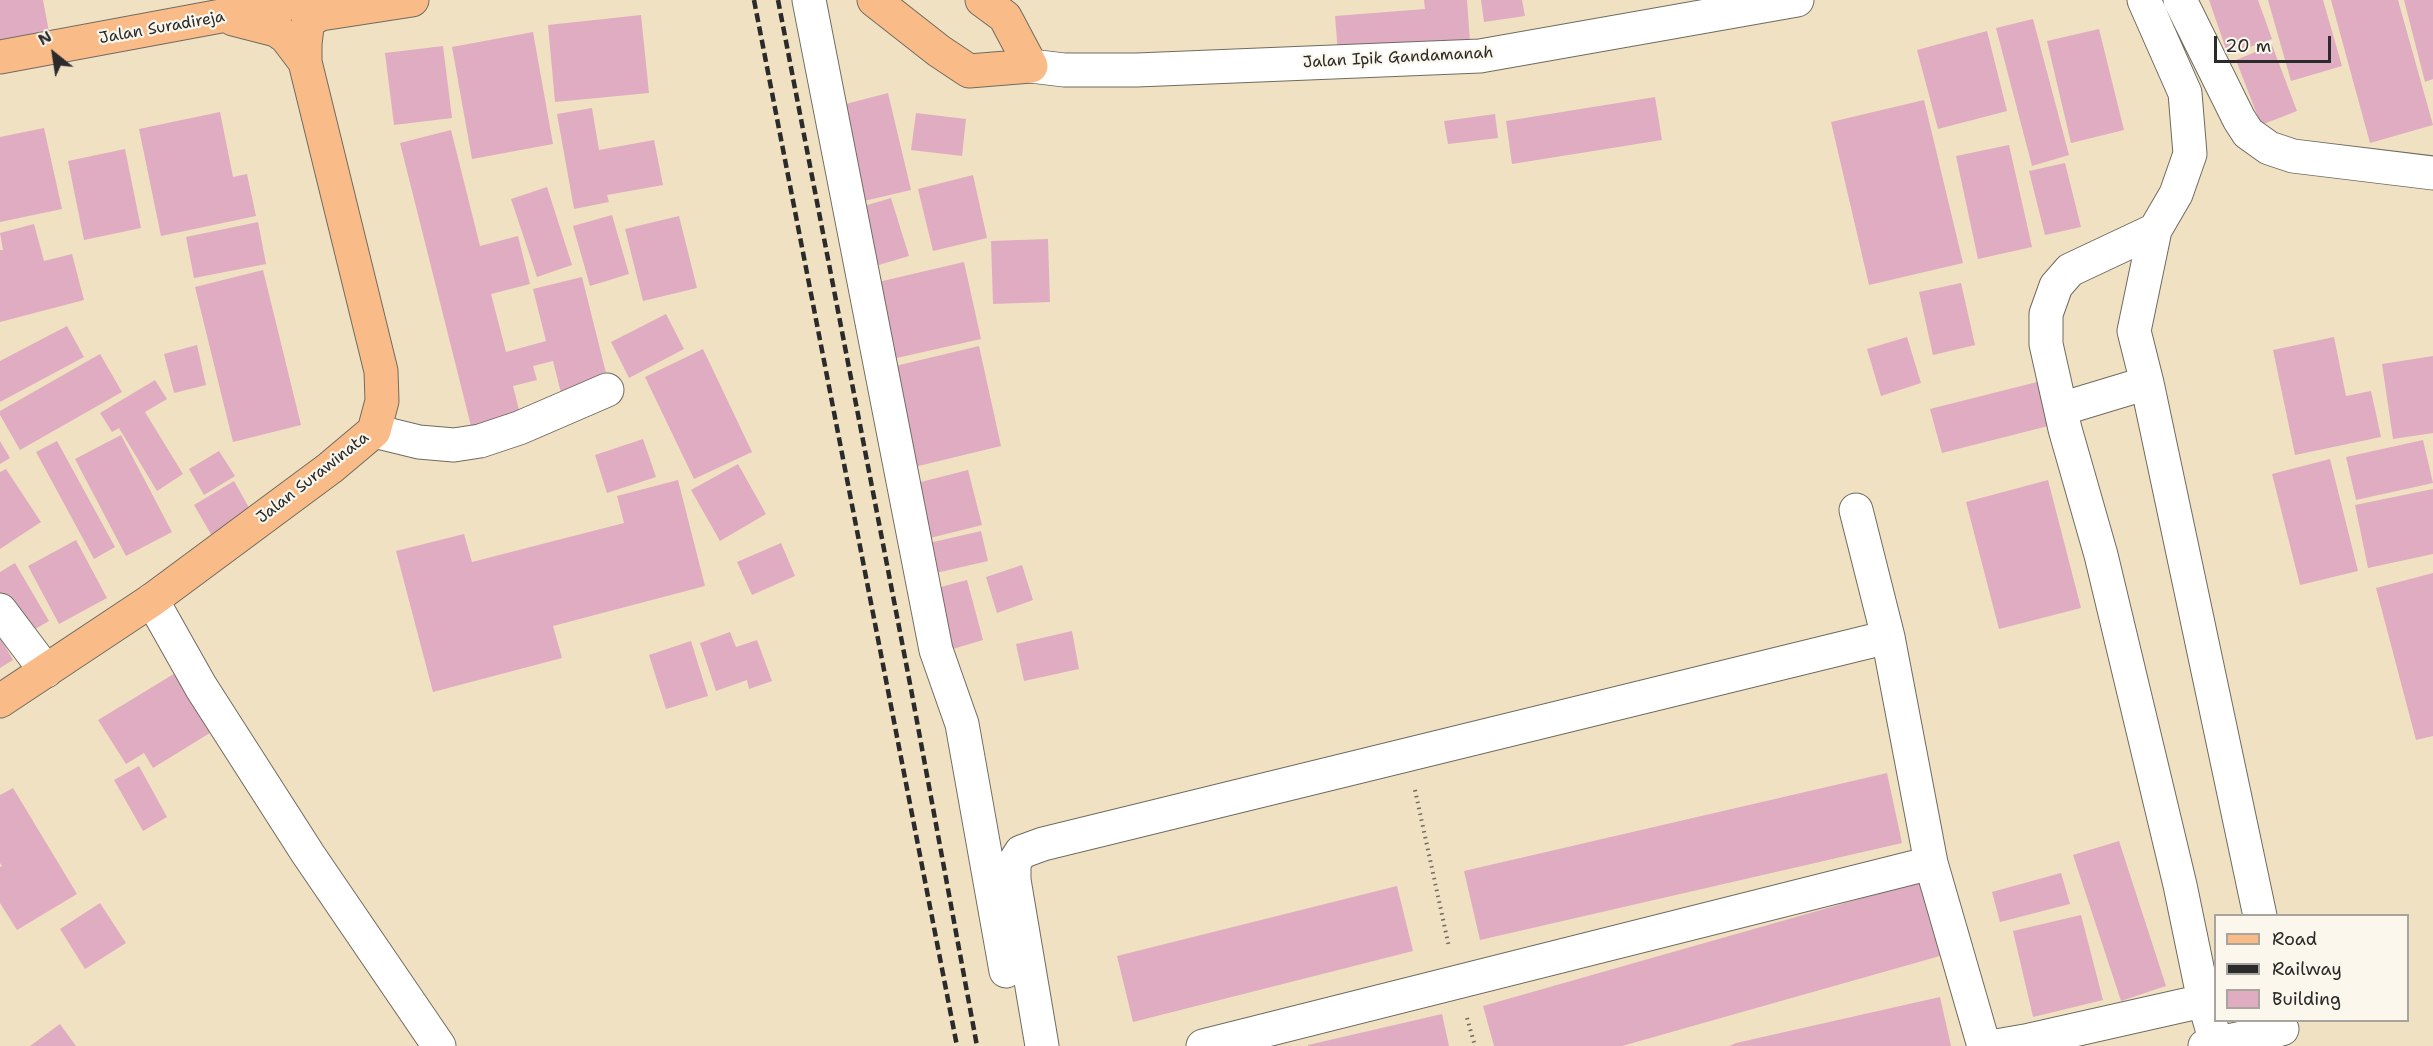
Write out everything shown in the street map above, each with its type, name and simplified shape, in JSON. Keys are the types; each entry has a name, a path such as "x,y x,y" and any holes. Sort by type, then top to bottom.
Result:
{"main road":[{"path":"305,62 307,27 311,20 321,15 412,0"},
{"name":"Jalan Ipik Gandamanah","path":"874,0 969,72 1031,66"},
{"path":"982,0 1005,17 1031,66"},
{"name":"Jalan Suradireja","path":"0,57 298,2"},
{"path":"226,17 276,30 286,37 305,62"},
{"name":"Jalan Surawinata","path":"0,701 152,600 330,468 374,431 382,401 381,371 305,62"}],"street":[{"path":"809,0 936,650 962,724 1020,1046"},
{"name":"Jalan Ipik Gandamanah","path":"1031,66 1064,70 1137,70 1480,56 1797,0"},
{"path":"2144,0 2185,93 2190,154 2176,194 2155,230 2134,331 2147,382 2259,914"},
{"path":"2180,0 2239,119 2248,133 2268,148 2293,156 2433,173"},
{"path":"2155,230 2070,270 2056,286 2046,314 2046,344 2061,409 2101,555 2210,1000 2213,1045 2282,1032"},
{"path":"2061,409 2147,382"},
{"path":"374,431 419,442 454,445 480,441 519,429 607,390"},
{"path":"1856,510 1888,637 1931,863 1984,1046"},
{"path":"152,600 201,687 264,785 440,1046"},
{"path":"0,610 46,671"},
{"path":"1042,1046 1014,880 1014,863 1021,852 1043,844 1888,637"},
{"path":"1203,1046 1931,863"},
{"path":"1996,1046 2210,1000"}],"path":[{"path":"1408,756 1456,982 1475,1046"}],"building":[{"path":"0,0 43,0 50,37 0,46"},
{"path":"1424,0 1467,0 1470,42 1338,53 1335,16 1425,9"},
{"path":"1481,0 1522,0 1525,16 1484,22"},
{"path":"2209,0 2258,0 2272,39 2228,55"},
{"path":"2268,0 2323,0 2342,66 2291,81"},
{"path":"2331,0 2398,0 2433,125 2370,143"},
{"path":"2404,0 2433,0 2433,79 2425,82"},
{"path":"641,15 649,93 555,102 548,25"},
{"path":"2033,19 2069,155 2032,166 1996,28"},
{"path":"2099,29 2124,130 2071,143 2047,41"},
{"path":"1987,31 2007,111 1938,129 1917,50"},
{"path":"533,32 553,144 472,159 452,47"},
{"path":"2272,45 2297,111 2261,125 2236,60"},
{"path":"443,46 452,118 394,125 385,53"},
{"path":"888,93 911,190 864,201 842,105"},
{"path":"1655,97 1662,140 1512,164 1506,121"},
{"path":"1924,100 1963,263 1869,285 1831,122"},
{"path":"592,108 599,150 654,140 663,185 607,195 609,202 574,209 557,114"},
{"path":"220,112 233,177 247,174 256,216 161,236 139,129"},
{"path":"916,113 966,119 962,156 911,150"},
{"path":"1495,114 1498,138 1448,144 1444,121"},
{"path":"44,128 62,209 0,222 0,137"},
{"path":"451,130 480,246 518,236 530,284 491,294 506,352 546,341 533,289 582,277 610,389 563,401 553,361 533,366 537,380 513,386 522,422 473,434 400,143"},
{"path":"2009,145 2032,247 1978,259 1956,156"},
{"path":"125,149 141,228 84,240 68,161"},
{"path":"2065,163 2081,227 2045,235 2029,171"},
{"path":"973,175 987,238 933,251 918,189"},
{"path":"547,187 572,265 537,277 511,199"},
{"path":"891,198 909,256 872,267 854,209"},
{"path":"612,215 629,274 590,286 573,226"},
{"path":"679,216 697,288 643,301 625,229"},
{"path":"258,222 266,264 194,278 186,237"},
{"path":"34,224 44,261 72,254 84,300 0,322 0,250 3,250 0,233"},
{"path":"1048,239 1050,302 993,304 991,241"},
{"path":"964,262 981,339 892,359 874,283"},
{"path":"263,270 301,425 233,442 195,287"},
{"path":"1961,283 1975,345 1933,355 1919,292"},
{"path":"666,314 684,349 629,378 611,342"},
{"path":"67,326 84,357 0,402 0,361"},
{"path":"1907,337 1921,383 1881,396 1867,349"},
{"path":"2334,337 2346,396 2371,391 2381,437 2295,455 2273,350"},
{"path":"197,345 206,385 174,393 164,354"},
{"path":"979,346 1001,446 910,468 887,368"},
{"path":"703,349 752,452 694,479 645,377"},
{"path":"100,354 122,392 20,450 0,415 0,411"},
{"path":"2433,356 2433,433 2393,439 2382,364"},
{"path":"155,380 167,399 145,412 183,474 157,491 119,428 112,432 100,413"},
{"path":"2037,382 2048,426 1942,453 1930,409"},
{"path":"121,435 172,532 126,556 75,459"},
{"path":"643,439 656,477 607,493 595,455"},
{"path":"2423,440 2433,483 2356,500 2346,457"},
{"path":"0,441 10,458 0,464"},
{"path":"57,441 115,547 94,559 36,452"},
{"path":"219,451 235,476 204,495 189,469"},
{"path":"2330,459 2358,571 2300,585 2272,474"},
{"path":"738,464 766,514 720,541 691,490"},
{"path":"6,469 41,522 0,549 0,472"},
{"path":"968,470 982,525 922,540 909,485"},
{"path":"678,480 705,586 553,626 562,658 433,692 396,551 464,534 472,562 624,523 617,496"},
{"path":"2048,480 2081,608 1999,629 1966,502"},
{"path":"234,481 252,513 212,536 194,505"},
{"path":"2433,489 2433,554 2368,568 2355,505"},
{"path":"981,531 988,561 936,573 929,543"},
{"path":"76,540 107,598 59,624 28,566"},
{"path":"781,543 795,576 752,595 737,562"},
{"path":"15,563 49,621 25,635 0,593 0,572"},
{"path":"1022,565 1033,600 997,613 986,577"},
{"path":"2433,573 2433,736 2416,740 2376,588"},
{"path":"967,580 983,640 946,651 929,590"},
{"path":"1072,631 1079,669 1024,681 1016,644"},
{"path":"730,632 736,647 757,640 772,681 749,689 747,680 716,691 700,643"},
{"path":"0,637 13,660 0,668"},
{"path":"691,641 708,696 666,709 649,655"},
{"path":"182,669 218,728 153,768 144,753 126,764 98,720"},
{"path":"139,766 167,817 143,831 114,780"},
{"path":"1887,773 1902,843 1480,940 1464,871"},
{"path":"13,788 77,894 17,930 0,903 0,867 2,866 0,863 0,795"},
{"path":"2119,841 2166,986 2121,1001 2073,855"},
{"path":"2061,873 2070,904 2000,922 1992,892"},
{"path":"1919,882 1940,956 1622,1046 1494,1046 1483,1006"},
{"path":"1397,886 1413,951 1133,1022 1117,956"},
{"path":"100,903 126,943 85,969 60,929"},
{"path":"2081,915 2103,1000 2033,1017 2013,931"},
{"path":"1940,997 1951,1046 1729,1046 1736,1043"},
{"path":"1442,1014 1449,1046 1308,1046 1308,1045"},
{"path":"60,1024 76,1046 30,1046"}],"railway":[{"path":"754,0 957,1046"},
{"path":"778,0 911,689 977,1046"}]}
